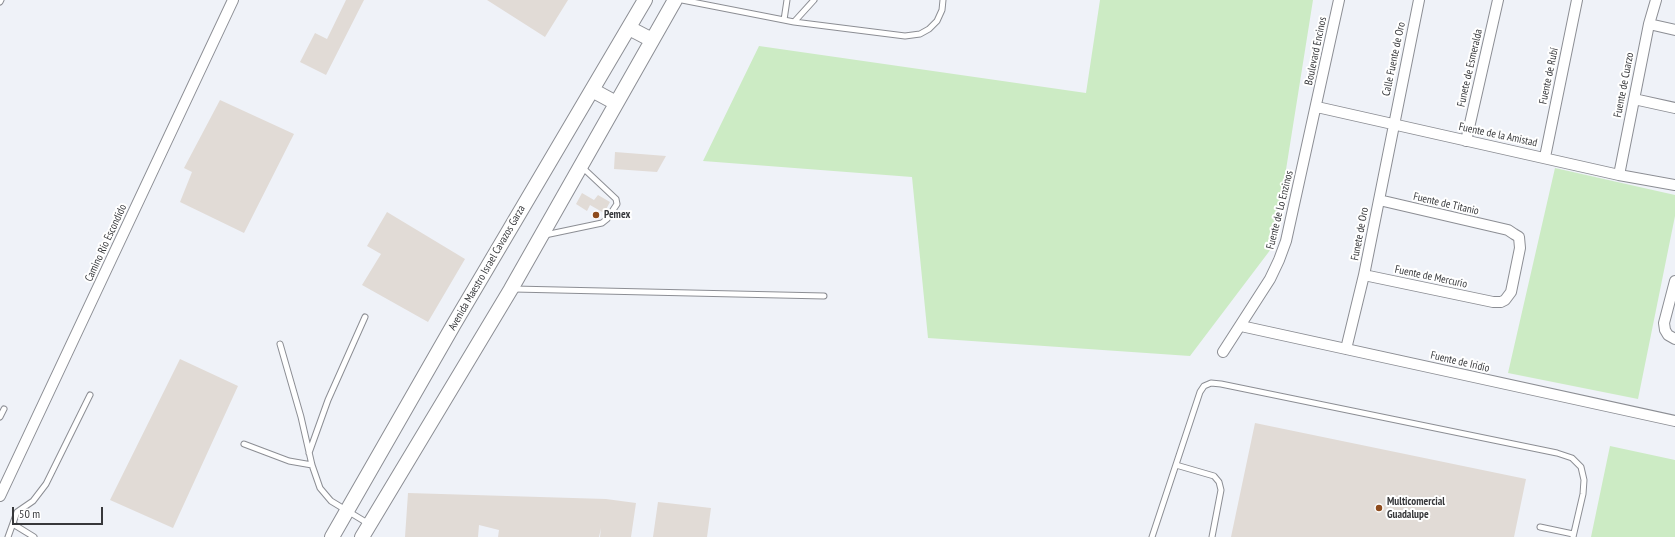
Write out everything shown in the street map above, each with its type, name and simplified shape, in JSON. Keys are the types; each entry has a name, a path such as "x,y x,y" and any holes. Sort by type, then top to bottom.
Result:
{"main road":[{"name":"Avenida Maestro Israel Cavazos Garza","path":"332,537 454,324 645,0"},
{"path":"362,537 511,289 675,0"},
{"path":"629,28 652,40"},
{"path":"592,90 616,103"}],"street":[{"name":"Camino Río Escondido","path":"0,496 233,0"},
{"name":"Boulevard Encinos","path":"1316,107 1339,0"},
{"name":"Calle Fuente de Oro","path":"1393,124 1419,0"},
{"name":"Funete de Esmeralda","path":"1466,141 1498,0"},
{"name":"Fuente de Rubí","path":"1545,158 1577,0"},
{"name":"Fuente de Cuarzo","path":"1619,175 1649,24 1656,0"},
{"path":"1649,24 1675,30"},
{"path":"1634,99 1675,108"},
{"name":"Fuente de la Amistad","path":"1316,107 1619,175 1675,185"},
{"name":"Fuente de Lo Enzinos","path":"1223,352 1270,279 1281,254 1316,107"},
{"name":"Funete de Oro","path":"1346,349 1364,275 1393,124"},
{"name":"Fuente de Titanio","path":"1379,200 1508,230 1518,237 1520,242 1511,292 1505,300 1501,302 1492,302"},
{"name":"Fuente de Mercurio","path":"1364,275 1492,302"},
{"path":"1675,281 1664,323 1665,330 1668,335 1675,338"},
{"name":"Fuente de Iridio","path":"1241,326 1675,421"}],"lane":[{"path":"682,0 794,22 906,36 920,34 930,29 937,21 942,10 943,0"},
{"path":"784,20 787,0"},
{"path":"794,22 814,0"},
{"path":"540,236 602,223 607,219 617,204 616,199 580,166"},
{"path":"511,289 824,296"},
{"path":"309,454 328,400 365,317"},
{"path":"280,344 301,417 312,466 320,488 331,501 347,512 370,524"},
{"path":"1152,537 1200,392 1204,386 1211,383 1557,453 1572,458 1581,467 1584,480 1583,494 1573,535 1540,527"},
{"path":"8,537 19,510 33,501 46,484 90,395"},
{"path":"0,417 4,409"},
{"path":"244,444 289,460 312,466"},
{"path":"1176,465 1214,476 1219,482 1221,490 1212,537"},
{"path":"13,524 34,537"}],"green space":[{"path":"1100,0 1313,0 1274,245 1190,356 928,338 912,177 703,161 759,46 1086,93"},
{"path":"1555,168 1675,195 1675,216 1638,399 1508,373"},
{"path":"1610,446 1675,460 1675,537 1591,537"}],"building":[{"path":"346,0 364,0 326,75 300,62 315,33 327,39"},
{"path":"487,0 568,0 545,37"},
{"path":"220,100 294,134 244,233 180,202 192,172 184,168"},
{"path":"615,152 666,156 657,172 614,169"},
{"path":"582,193 594,200 598,195 610,202 604,213 590,205 587,211 576,204"},
{"path":"387,212 465,259 428,322 362,285 381,254 367,246"},
{"path":"180,359 238,386 173,528 110,500"},
{"name":"Multicomercial Guadalupe","path":"1255,423 1526,479 1514,537 1231,537"},
{"path":"408,493 606,499 636,503 631,537 600,537 601,528 599,537 498,537 499,530 479,525 478,537 405,537"},
{"path":"658,502 711,508 707,537 653,537"}],"place":[{"name":"Pemex","path":"596,215"},
{"name":"Multicomercial Guadalupe","path":"1379,508"}]}
